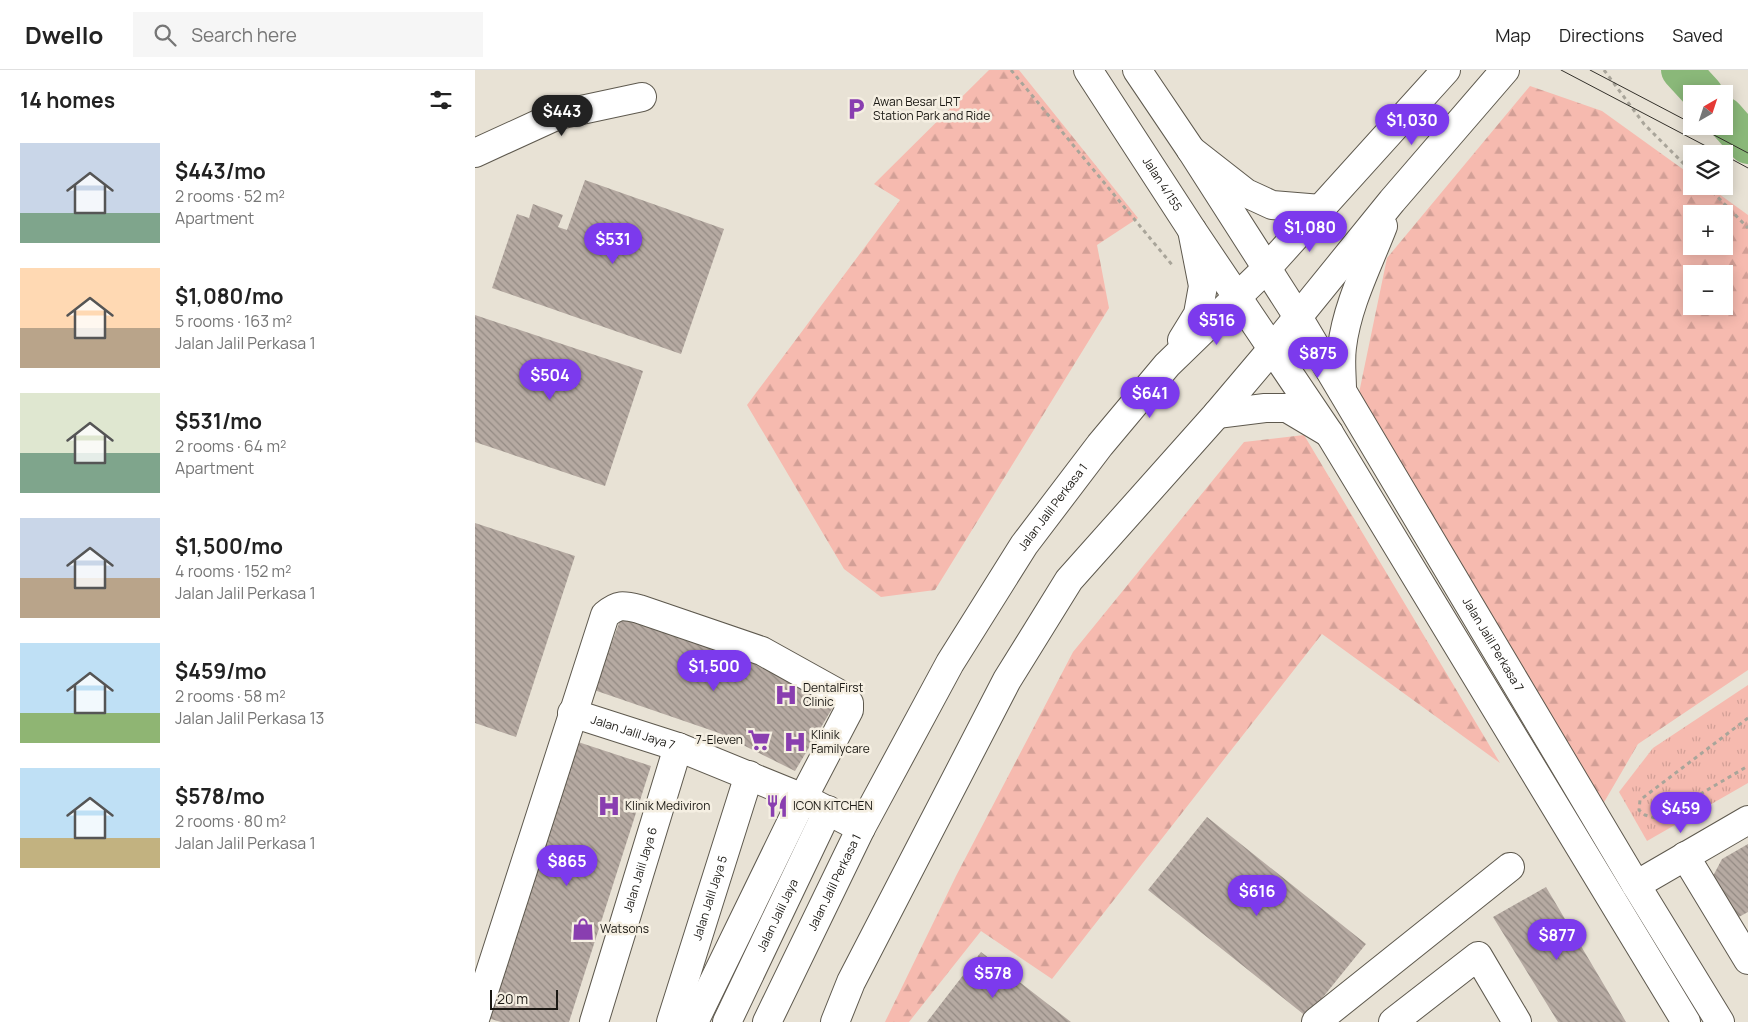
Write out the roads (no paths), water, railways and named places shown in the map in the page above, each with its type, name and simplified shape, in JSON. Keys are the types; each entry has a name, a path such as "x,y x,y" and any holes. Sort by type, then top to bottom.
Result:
{"main road":[{"name":"Jalan 4/155","path":"1088,70 1237,297"},
{"path":"1137,70 1267,268"},
{"name":"Jalan Jalil Perkasa 1","path":"767,1022 861,828 950,663 1024,545 1100,446 1167,365 1267,268 1446,70"},
{"path":"835,1022 851,982 1007,680 1069,580 1217,414 1392,201 1505,70"},
{"path":"475,153 558,115 642,97"},
{"path":"1191,150 1246,193 1273,205 1321,209"},
{"path":"1342,390 1342,348 1346,326 1353,301 1392,201"},
{"path":"1167,365 1198,314 1203,286 1192,230"},
{"name":"Jalan Jalil Perkasa 7","path":"1267,268 1720,1022"},
{"path":"1237,297 1329,433 1685,1022"},
{"path":"1217,414 1265,408 1287,408 1329,433"},
{"path":"475,1019 605,615 614,607 626,606 762,651 843,696 849,703 849,710 803,798 693,1022"},
{"name":"Jalan Jalil Jaya 7","path":"572,714 678,747 749,775 803,798 861,828"},
{"name":"Jalan Jalil Jaya 6","path":"594,1022 678,747"},
{"name":"Jalan Jalil Jaya 5","path":"671,1022 749,775"},
{"name":"Jalan Jalil Jaya","path":"727,1022 828,810"},
{"path":"1636,885 1748,820"},
{"path":"1685,856 1739,925 1748,960"},
{"path":"1316,1022 1510,867"},
{"path":"1393,1022 1478,956 1517,1022"}],"waterway":[{"path":"1681,70 1695,85"},
{"path":"1733,127 1748,144"}],"tram line":[{"path":"1561,70 1704,145"},
{"path":"1590,70 1683,119"},
{"path":"1714,135 1748,153"},
{"path":"1733,160 1748,168"}],"place":[{"name":"Awan Besar LRT Station Park and Ride","path":"856,109"},
{"name":"DentalFirst Clinic","path":"786,695"},
{"name":"7-Eleven","path":"759,740"},
{"name":"Klinik Familycare","path":"795,742"},
{"name":"Klinik Mediviron","path":"609,806"},
{"name":"ICON KITCHEN","path":"777,806"},
{"name":"Watsons","path":"583,929"}]}
